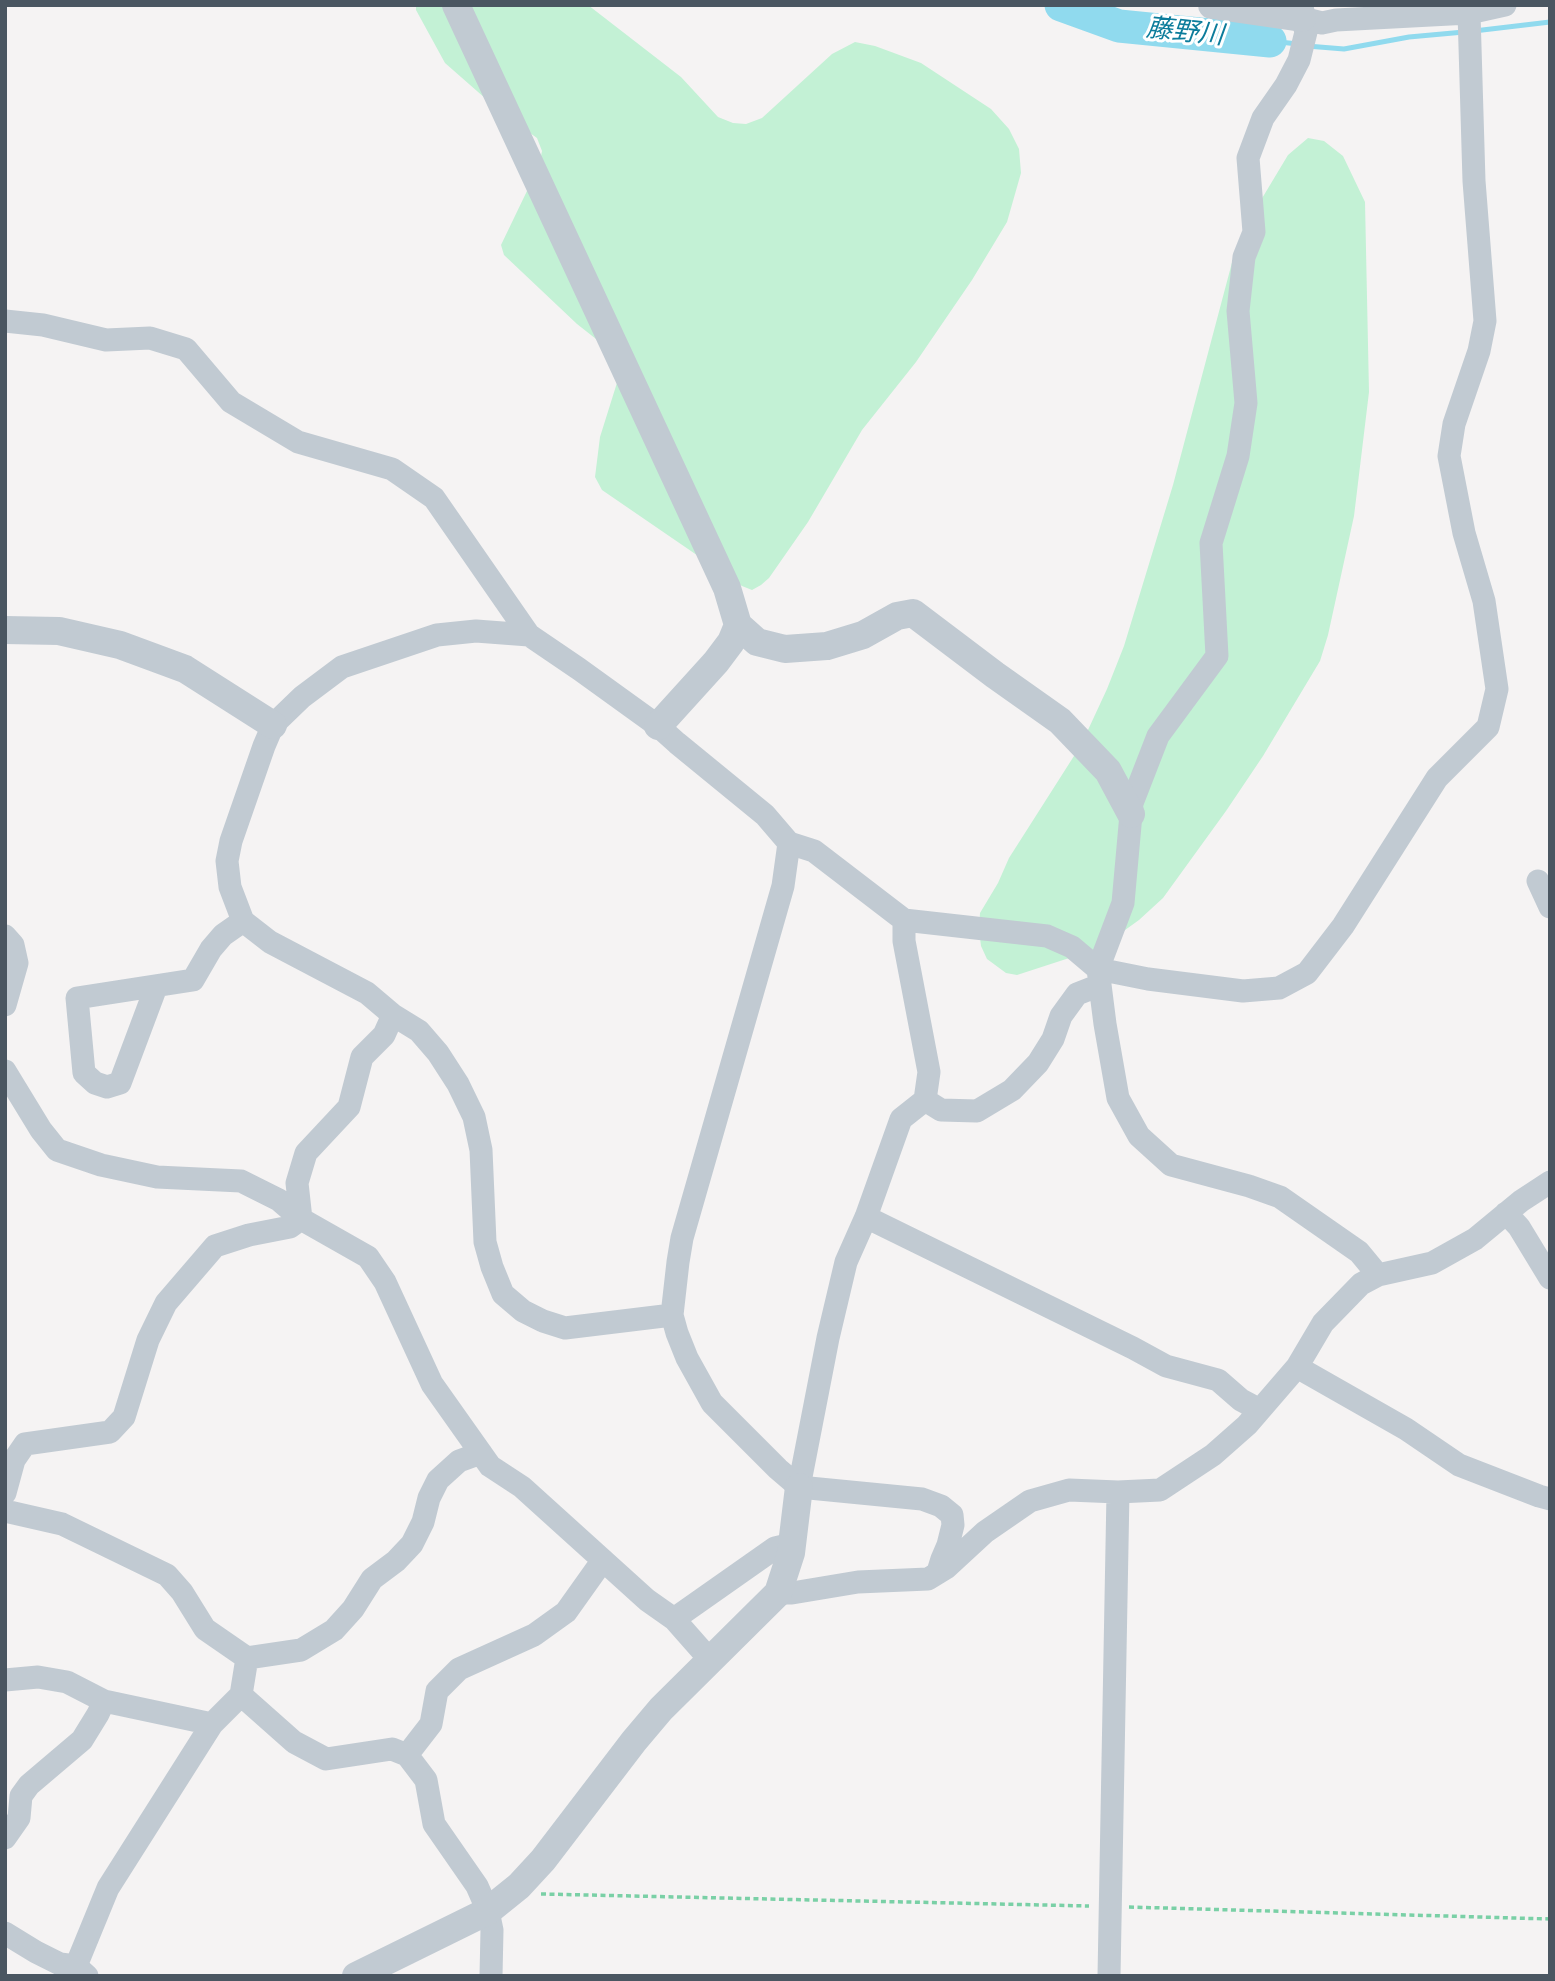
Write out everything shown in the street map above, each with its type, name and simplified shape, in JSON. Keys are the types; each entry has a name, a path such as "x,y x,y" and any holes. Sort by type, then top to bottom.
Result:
{"street":[{"path":"456,5 727,588 738,625 757,642 785,649 827,646 863,635 897,617 913,613 1060,721 1108,771 1131,814"},
{"path":"1212,5 1301,11 1322,23 1469,13 1505,5"},
{"path":"1301,11 1306,32 1299,61 1263,118 1248,158 1254,232 1244,257 1238,311 1246,403 1238,456 1211,543 1217,656 1158,736 1132,803 1123,903 1099,977 1118,1098 1139,1136 1171,1165 1280,1197 1359,1252 1378,1275"},
{"path":"925,1100 941,1110 977,1111 1012,1090 1038,1063 1053,1039 1061,1016 1077,994 1099,977 1148,979 1243,991 1279,988 1307,973 1343,926 1437,778 1488,727 1497,689 1484,601 1464,533 1449,456 1454,424 1479,351 1485,321 1474,181 1469,13"},
{"path":"5,321 43,324 106,340 150,338 186,349 231,401 298,442 392,469 434,498 528,635 658,726 765,815 789,843 814,851 904,920 1047,936 1073,947 1099,977"},
{"path":"658,726 716,662 731,642 738,625"},
{"path":"5,630 59,631 120,645 185,669 273,725"},
{"path":"528,635 476,631 437,635 342,667 302,697 273,725 231,841 227,861 230,887 243,921 270,942 367,993 393,1015 419,1031 438,1053 458,1084 474,1117 481,1150 485,1242 503,1294 523,1311 565,1328 672,1315"},
{"path":"789,843 783,886 682,1238 672,1315 687,1358 712,1403 799,1487 922,1499 941,1506 952,1515 953,1525 938,1572"},
{"path":"1538,881 1550,907"},
{"path":"356,1976 488,1911 519,1886 543,1860 661,1709 778,1593 792,1544 799,1487 846,1262 866,1217 901,1119 925,1100 929,1072 904,941 904,920"},
{"path":"156,987 120,1083 107,1087 95,1083 84,1073 77,998 193,980 211,949 223,935 243,921"},
{"path":"5,936 13,945 17,964 5,1005"},
{"path":"301,1219 297,1183 306,1153 349,1107 362,1057 384,1035 393,1015"},
{"path":"5,1071 41,1130 57,1150 101,1165 157,1177 241,1181 279,1200 301,1219 368,1257 386,1282 432,1384 490,1466 522,1487 647,1600 674,1619 711,1661"},
{"path":"778,1593 859,1582 928,1579 946,1567 985,1532 1030,1501 1069,1490 1160,1490 1213,1455 1247,1425 1297,1367 1323,1323 1361,1284 1378,1275 1432,1263 1475,1239 1550,1182"},
{"path":"1506,1213 1519,1227 1550,1278"},
{"path":"866,1217 1166,1366 1218,1380 1241,1400 1260,1410"},
{"path":"5,1493 14,1460 25,1444 110,1432 124,1417 148,1340 166,1303 215,1247 249,1235 290,1227 301,1219"},
{"path":"1297,1367 1406,1429 1459,1465 1550,1499"},
{"path":"5,1511 62,1524 167,1575 182,1591 205,1629 247,1658 301,1650 334,1630 353,1609 372,1579 396,1561 412,1544 438,1480 459,1461 481,1453"},
{"path":"1109,1976 1118,1492"},
{"path":"674,1619 775,1548 792,1544"},
{"path":"407,1755 431,1724 437,1691 459,1669 534,1635 566,1612 603,1560"},
{"path":"5,1933 60,1964 82,1971 108,1888 212,1724 241,1695 247,1658"},
{"path":"5,1680 38,1677 67,1682 104,1701 212,1724"},
{"path":"241,1695 294,1742 326,1759 392,1749 407,1755 426,1780 434,1824 477,1886 488,1911 492,1930 491,1976"},
{"path":"5,1838 19,1818 21,1796 82,1740 104,1701"}],"path":[{"path":"519,1886 543,1895 1550,1919"}],"green space":[{"path":"416,5 588,5 681,77 718,117 733,123 746,124 762,118 832,54 855,42 875,46 921,63 991,109 1009,129 1019,149 1021,173 1007,222 972,280 916,362 862,430 808,522 769,578 761,585 752,590 742,586 602,490 595,477 600,437 621,370 610,350 577,324 504,255 501,245 539,166 542,151 537,138 502,113 445,63 416,10"},
{"path":"1308,138 1324,141 1343,156 1365,202 1369,392 1354,516 1320,661 1263,756 1163,898 1139,920 1100,948 1017,975 1006,973 987,959 981,946 980,913 1009,858 1081,745 1107,689 1124,646 1173,485 1234,255 1252,215 1288,155"}],"waterway":[{"name":"藤野川","path":"1061,5 1119,26 1270,41"},
{"path":"1474,31 1550,22"},
{"path":"1307,46 1344,49 1409,37 1464,32"},
{"path":"1270,41 1298,44"}]}
